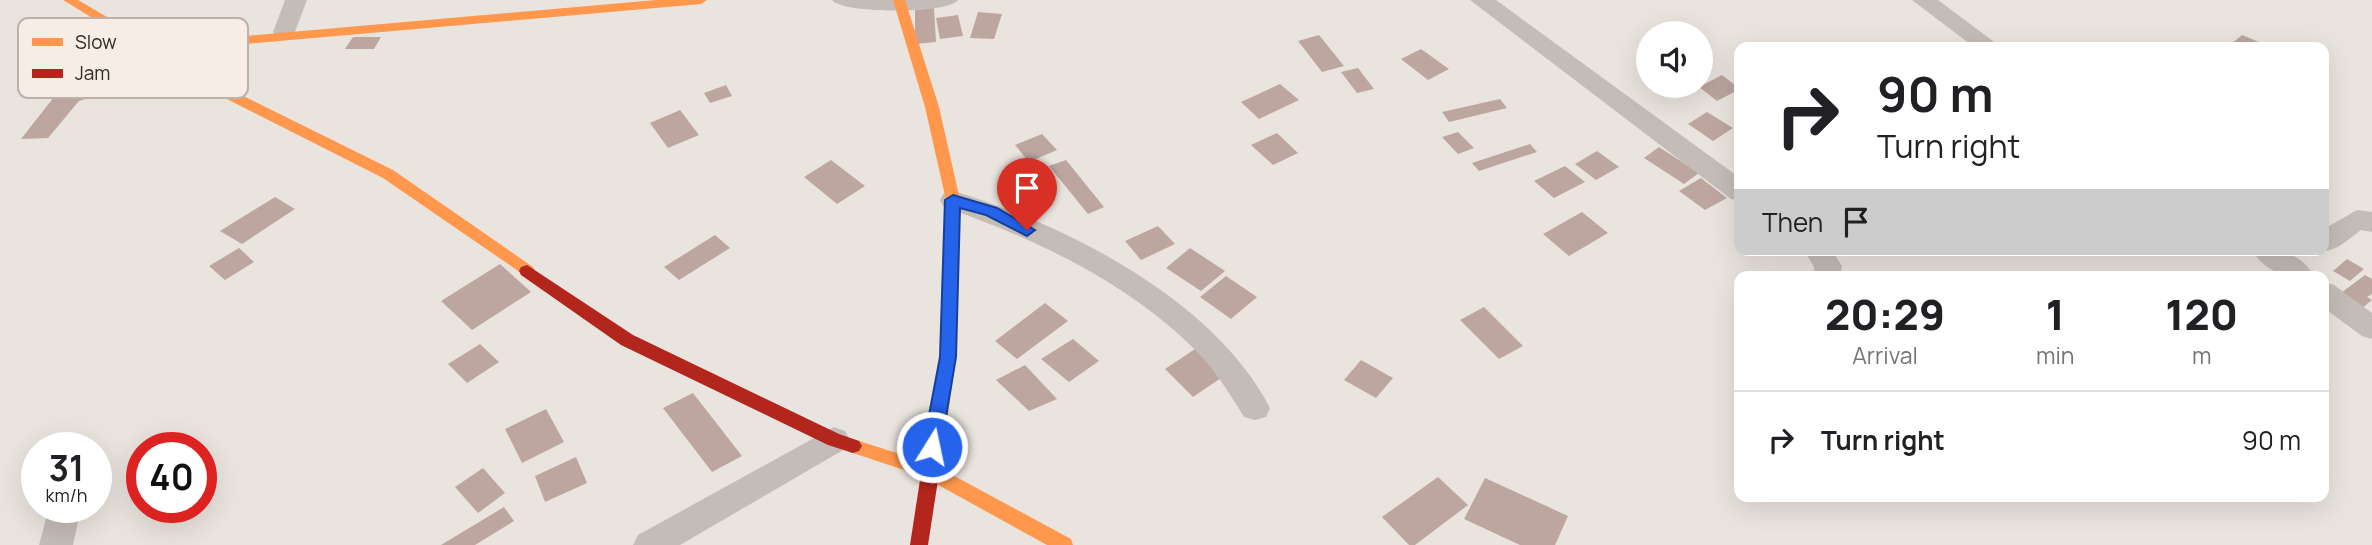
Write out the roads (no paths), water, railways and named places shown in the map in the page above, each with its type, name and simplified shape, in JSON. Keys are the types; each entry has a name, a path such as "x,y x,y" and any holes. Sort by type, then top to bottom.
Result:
{"street":[{"path":"69,0 101,18"},
{"path":"285,33 296,0"},
{"path":"248,37 599,11 701,0"},
{"path":"843,0 947,0"},
{"path":"1481,0 1734,188"},
{"path":"1923,0 1982,42"},
{"path":"899,2 932,107 953,200 948,357 928,470 919,545"},
{"path":"236,98 388,174 627,340 834,440 928,470 1064,545"},
{"path":"953,200 992,212 1110,273 1165,308 1210,345 1255,408"},
{"path":"2329,239 2357,220 2372,222"},
{"path":"2274,256 2293,271"},
{"path":"2295,271 2307,256"},
{"path":"2329,297 2372,328"},
{"path":"650,545 834,440"},
{"path":"56,545 61,523"}]}
